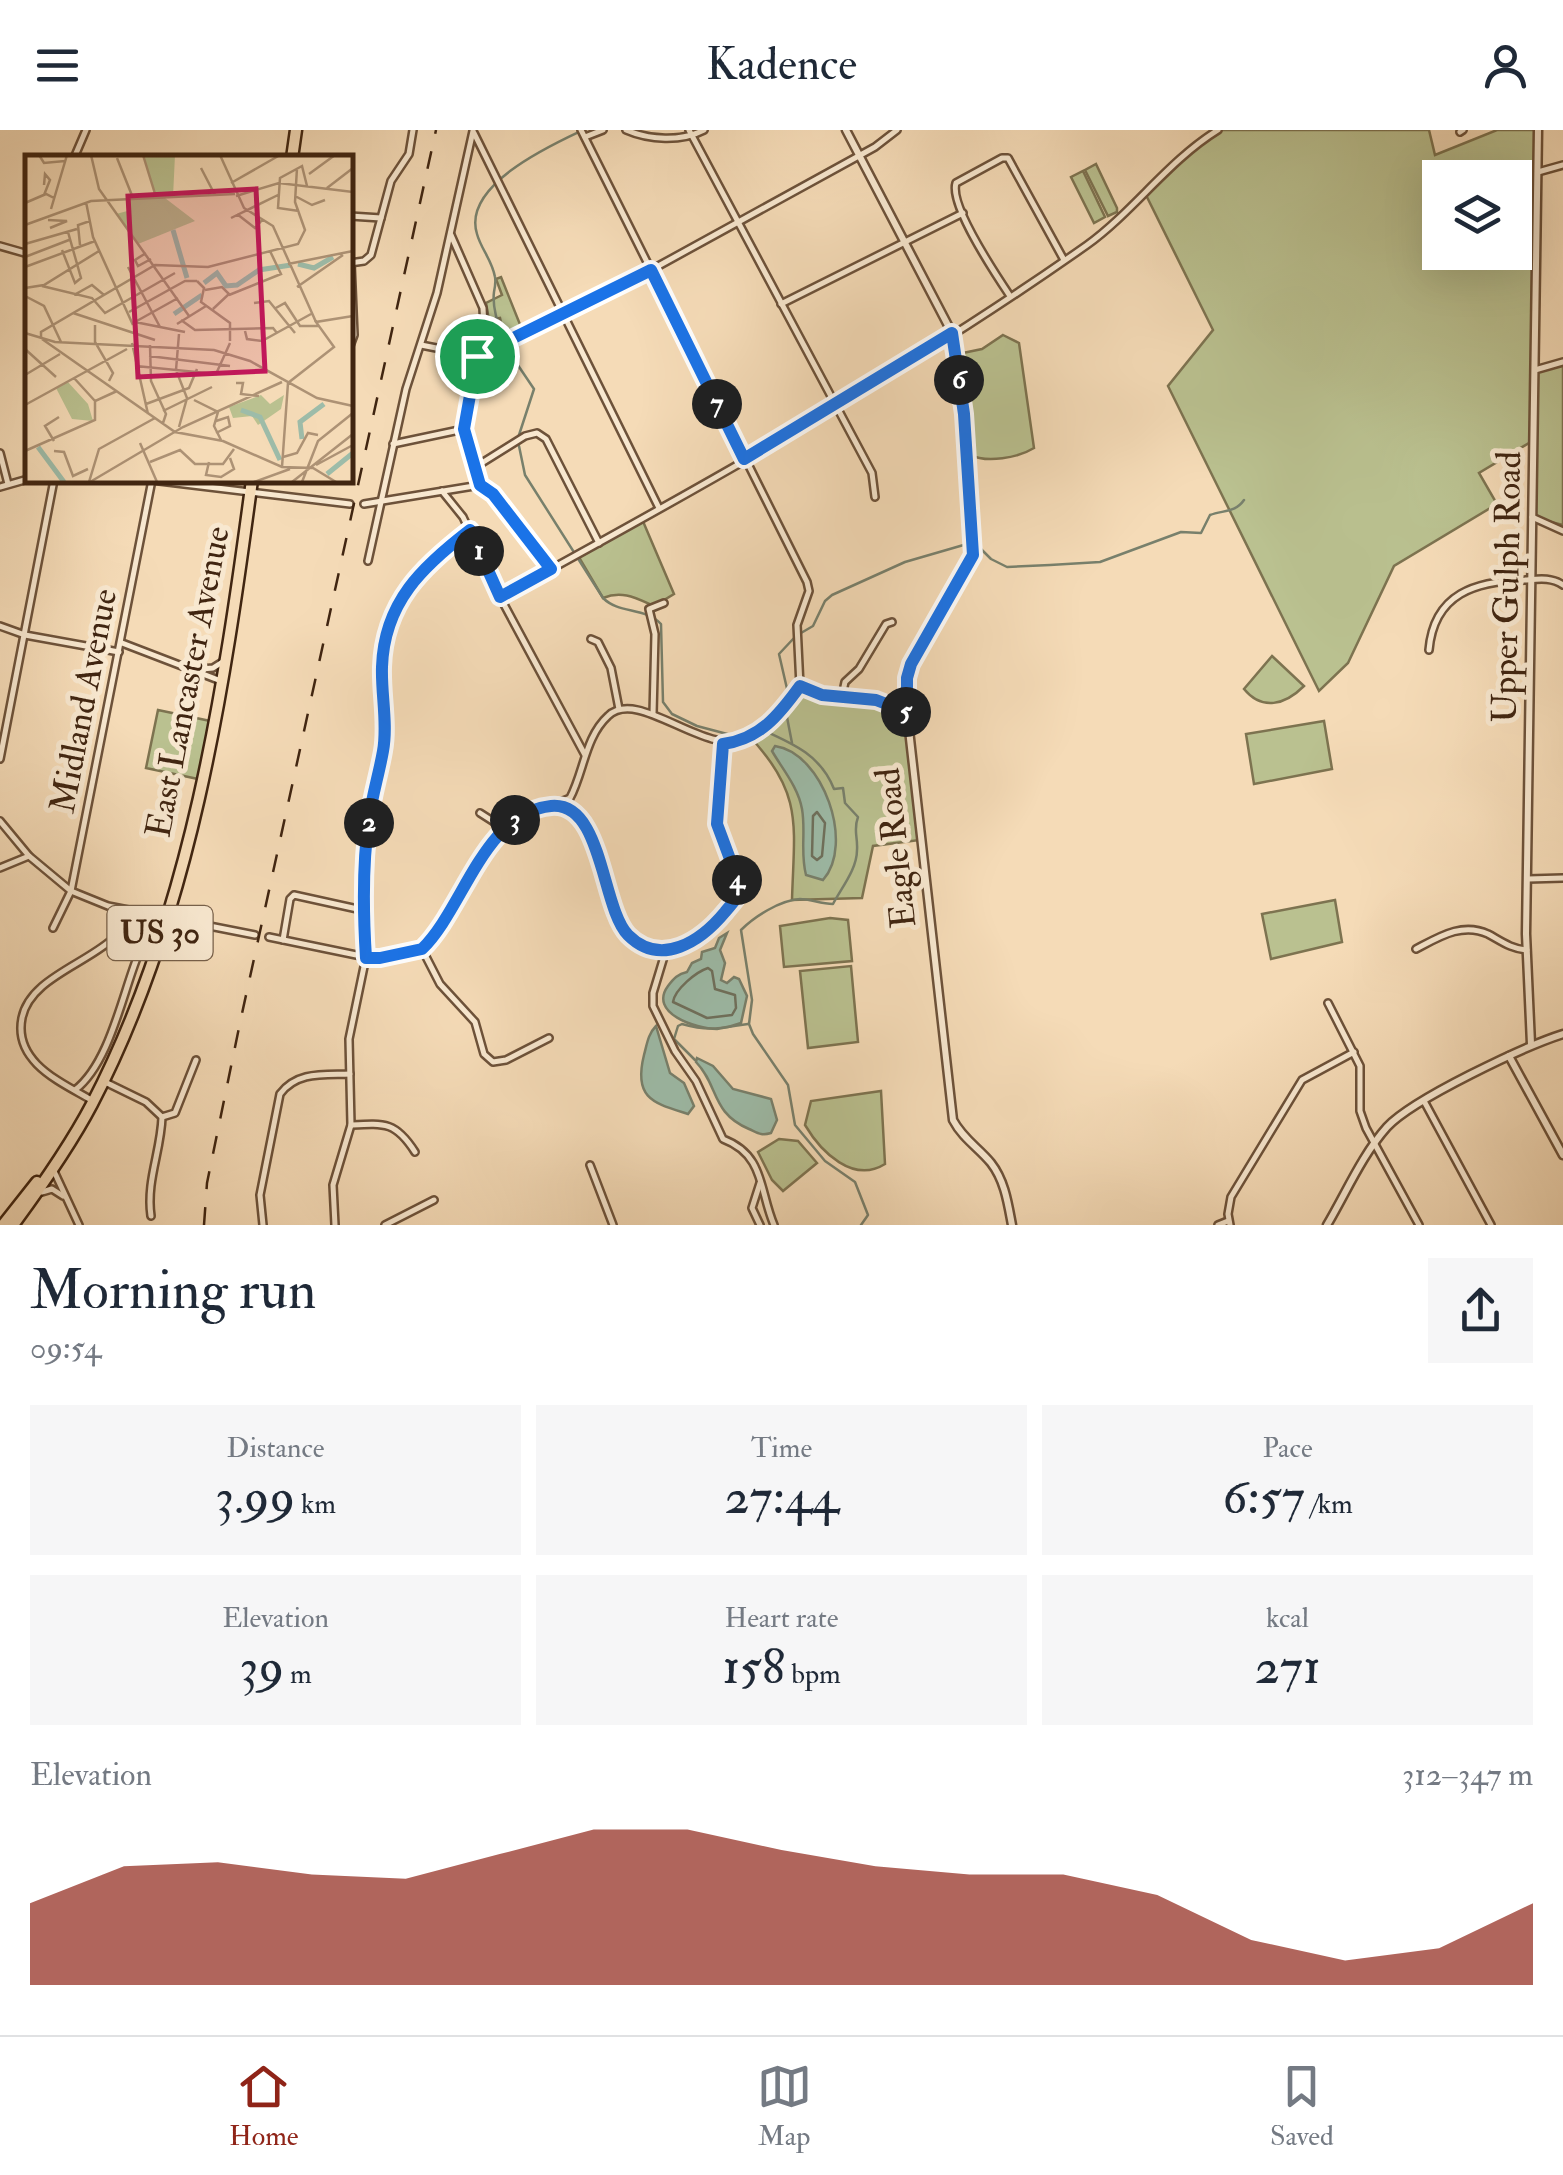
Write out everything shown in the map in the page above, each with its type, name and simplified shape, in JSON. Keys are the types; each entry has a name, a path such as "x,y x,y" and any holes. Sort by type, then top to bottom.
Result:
{"highway":[{"path":"292,155 296,130"},
{"name":"East Lancaster Avenue","path":"12,1225 93,1102 166,916 199,799 226,659 251,486"},
{"name":"East Lancaster Avenue","path":"3,1225 52,1166"}],"street":[{"path":"75,155 86,130"},
{"path":"352,262 370,257 391,181 411,149 413,130"},
{"path":"473,130 660,508"},
{"path":"368,560 406,389 422,344 473,130"},
{"path":"270,938 366,958 422,949 482,856 505,829 534,810 570,798 579,782 585,755 606,717 619,710 653,715 723,744 740,742 779,715 800,686 798,625 809,591 807,582 583,134 603,130"},
{"path":"626,130 646,138 704,130"},
{"name":"Eagle Road","path":"846,130 952,333 964,414 973,555 911,664 907,712 953,1120 967,1141 992,1164 1003,1184 1012,1225"},
{"path":"422,344 477,356 651,270 860,156 897,130"},
{"path":"500,597 835,406 1010,296 1090,242 1187,153 1218,130"},
{"name":"Upper Gulph Road","path":"1532,1044 1527,950 1538,130"},
{"path":"691,133 872,473 875,496"},
{"path":"1010,296 955,196 956,183 1008,158 1064,260"},
{"path":"1538,172 1563,165"},
{"path":"781,304 964,213"},
{"path":"352,216 382,218"},
{"path":"450,232 481,298 484,327 464,429 480,485"},
{"path":"0,246 25,253"},
{"path":"352,287 352,341"},
{"path":"1535,370 1563,362"},
{"path":"394,444 464,429"},
{"path":"477,466 525,436 537,434 546,438 599,542"},
{"path":"0,453 4,486"},
{"path":"0,759 54,482"},
{"name":"Midland Avenue","path":"54,928 71,892 151,482"},
{"path":"184,482 251,486 350,504"},
{"path":"364,504 480,485 493,494 551,569"},
{"path":"442,492 470,530 500,597 585,755"},
{"path":"1532,517 1563,531"},
{"path":"334,1225 332,1185 352,1126 348,1039 366,958 363,910 369,819 384,747 384,644 392,617 410,583 429,561 470,530"},
{"path":"1429,650 1430,636 1452,600 1491,581 1551,580 1563,586"},
{"path":"653,715 649,609 664,603"},
{"path":"842,697 845,682 860,669 886,624 892,622"},
{"path":"0,626 25,635 120,653"},
{"path":"591,639 598,642 611,668 619,710"},
{"path":"122,643 222,682"},
{"path":"194,669 213,668 226,659"},
{"path":"800,686 822,695 876,700 907,712"},
{"path":"554,805 572,810 582,820 605,872 622,926 630,936 649,948 666,950 693,942 713,927 739,896 740,886 717,824 723,744"},
{"path":"570,798 572,810"},
{"path":"480,813 505,829"},
{"path":"0,821 30,856 71,892 131,912 255,935"},
{"path":"0,868 30,856"},
{"path":"1528,879 1563,878"},
{"path":"283,940 294,895 363,910"},
{"path":"93,1102 37,1065 21,1036 22,1016 34,993 123,930 131,912"},
{"path":"74,1090 88,1078 111,1032 137,957 148,938 150,914"},
{"path":"1416,949 1440,936 1469,929 1512,948 1527,950"},
{"path":"422,949 440,984 474,1022 484,1054 493,1062 506,1060 549,1038"},
{"path":"666,950 653,992 655,1012 696,1081 724,1139 736,1144 756,1164 774,1225"},
{"path":"1328,1003 1362,1074 1360,1111 1419,1225"},
{"path":"1327,1225 1389,1125 1532,1044 1563,1034"},
{"path":"1218,1225 1229,1223 1231,1197 1302,1080 1354,1052"},
{"path":"1510,1056 1563,1155"},
{"path":"162,1117 175,1113 196,1060"},
{"path":"263,1225 260,1196 280,1094 302,1077 350,1074"},
{"path":"103,1081 146,1102 162,1117 161,1143 149,1192 151,1216"},
{"path":"1424,1102 1490,1225"},
{"path":"352,1126 389,1125 406,1137 415,1152"},
{"path":"590,1164 613,1225"},
{"path":"52,1166 79,1225"},
{"path":"760,1180 752,1208 760,1225"},
{"path":"34,1196 52,1190 66,1198"},
{"path":"385,1225 434,1200"}],"green space":[{"path":"1218,130 1429,130 1435,155 1497,130 1538,130 1535,369 1563,362 1563,525 1532,517 1534,440 1479,473 1497,504 1394,566 1348,663 1319,691 1168,386 1213,330 1145,193"},
{"path":"1096,164 1117,208 1108,216 1085,170"},
{"path":"1083,171 1105,217 1094,223 1071,177"},
{"path":"501,277 523,332 505,341 500,318 489,320 486,303 502,295 496,279"},
{"path":"1003,335 1019,343 1034,448 985,459 970,455 958,354 982,349"},
{"path":"642,519 674,594 654,606 623,595 603,598 577,554"},
{"path":"1272,656 1304,686 1289,698 1266,703 1244,689"},
{"path":"800,687 823,695 858,697 907,712 920,840 873,846 862,898 792,900 794,831 788,794 780,776 750,737 762,730"},
{"path":"158,710 215,722 198,779 146,768"},
{"path":"1324,721 1332,769 1254,784 1246,734"},
{"path":"1335,900 1342,942 1271,959 1262,914"},
{"path":"830,918 848,920 852,961 784,967 780,926"},
{"path":"851,966 858,1042 808,1048 800,971"},
{"path":"881,1091 885,1164 873,1169 850,1168 829,1154 805,1125 811,1101"},
{"path":"779,1139 798,1141 817,1163 783,1191 772,1180 758,1152"}],"water":[{"path":"775,746 792,752 807,765 829,802 836,845 823,880 806,875 802,809 794,786 772,751"},
{"path":"727,933 720,950 725,963 721,980 727,983 734,977 739,979 747,996 741,1023 720,1029 677,1018 664,1004 668,986 701,959 702,952 715,948 719,938"},
{"path":"656,1026 670,1073 684,1083 694,1106 688,1114 656,1102 644,1090 641,1070 649,1036"},
{"path":"697,1058 713,1066 733,1089 771,1099 777,1120 771,1133 757,1133 728,1115"}],"waterway":[{"path":"503,338 494,304 495,277 477,234 476,216 482,200 511,170 581,131"},
{"path":"505,346 534,389 519,435"},
{"path":"519,446 525,475 603,598 661,624 663,702 672,714 731,735 756,727 791,744 821,766 834,789 843,788 845,803 858,817 855,864 833,904 804,899 784,902 741,930 753,1034 788,1085 795,1125 825,1161 855,1182 868,1215 861,1225"},
{"path":"801,633 813,626 832,595 905,562 967,544 978,546 1007,567 1100,562 1181,532 1201,533 1210,515 1233,509 1244,500"},
{"path":"782,705 788,693 779,654 794,638"},
{"path":"786,712 792,743"},
{"path":"695,1060 674,1039 678,1026 715,1028 748,1024"}],"railway":[{"path":"204,1225 207,1183 241,1018 436,130"}],"route":[{"path":"651,270 744,459 952,333 964,414 973,555 911,664 907,712 876,700 822,695 800,686 779,715 762,730 740,742 723,744 717,824 740,886 739,896 713,927 678,948 649,948 630,936 615,912 605,872 582,820 572,810 554,805 534,810 505,829 482,856 422,949 366,958 364,874 369,819 384,747 382,664 392,617 410,583 429,561 470,530 500,597 551,569 493,494 480,485 464,429 477,356 651,270"}]}
